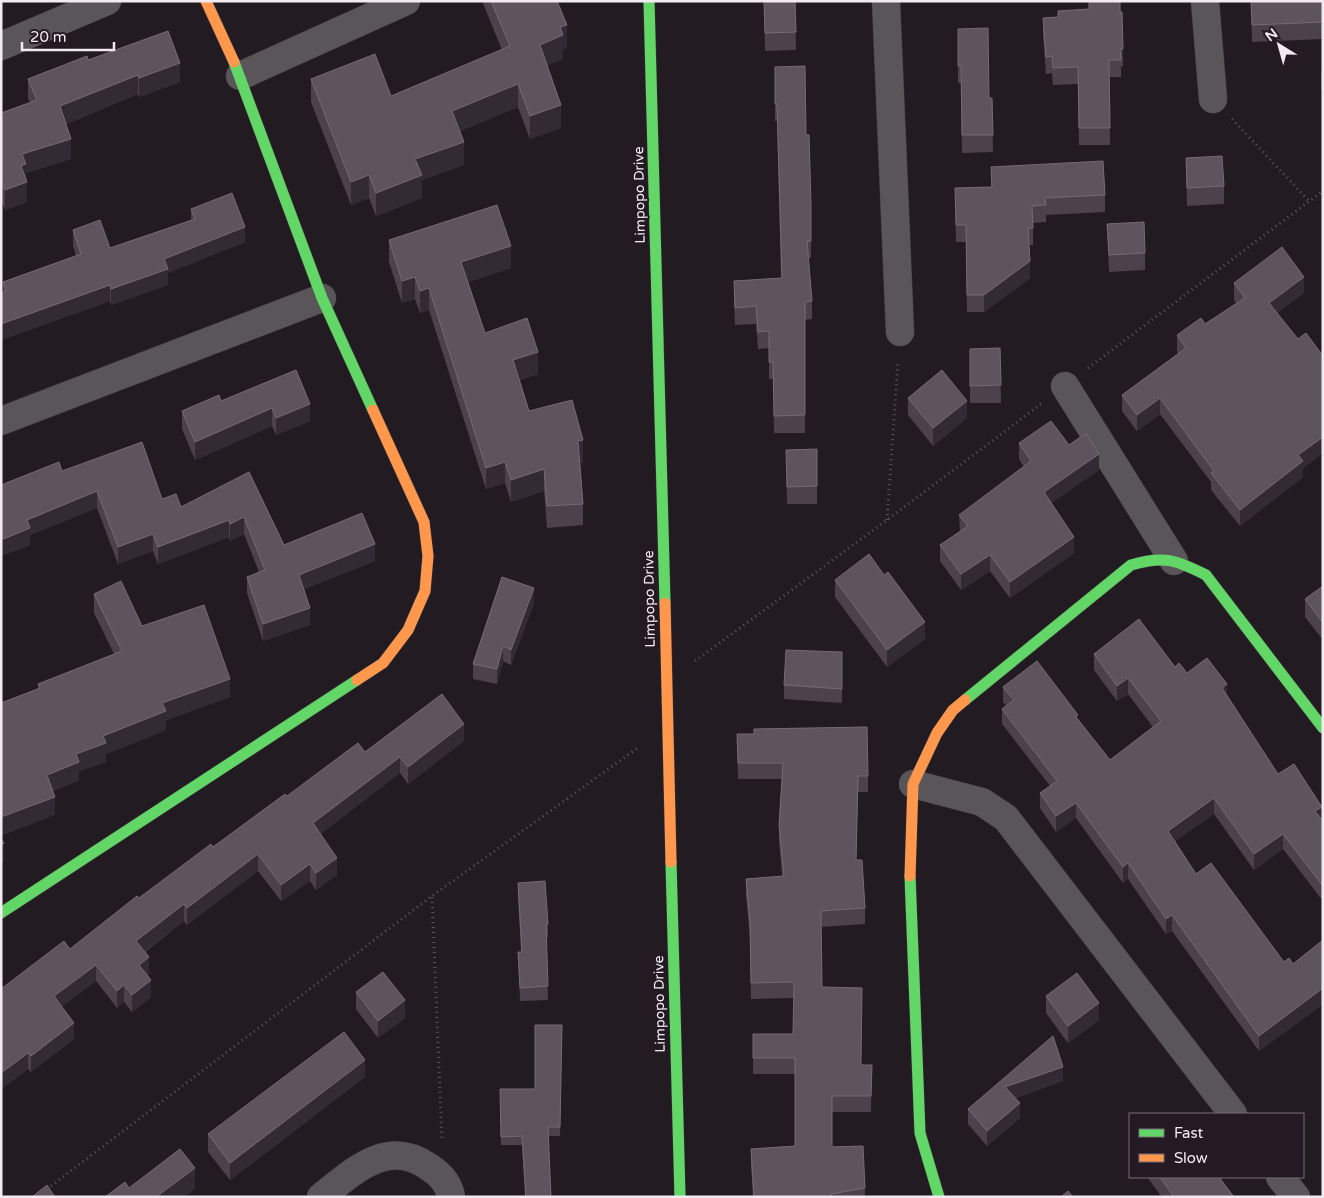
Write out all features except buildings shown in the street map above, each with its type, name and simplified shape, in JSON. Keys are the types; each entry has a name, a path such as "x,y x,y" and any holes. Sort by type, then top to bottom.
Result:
{"street":[{"path":"1,46 107,1"},
{"path":"1,913 383,662 408,630 425,590 428,556 424,522 322,298 240,76 206,1"},
{"path":"240,76 406,1"},
{"name":"Limpopo Drive","path":"649,1 680,1197"},
{"path":"886,1 900,332"},
{"path":"1205,1 1213,99"},
{"path":"1,421 322,298"},
{"path":"1065,386 1174,561"},
{"path":"938,1197 920,1133 910,883 913,784 937,733 954,710 1131,565 1155,559 1174,561 1187,565 1206,575 1323,728"},
{"path":"913,784 982,802 1006,818 1232,1113"},
{"path":"321,1197 361,1166 385,1156 398,1155 422,1162 433,1170 447,1189"},
{"path":"1281,1178 1296,1197"}],"path":[{"path":"1213,99 1309,201"},
{"path":"666,682 887,520 1323,191"},
{"path":"1319,194 1323,200"},
{"path":"887,520 900,332"},
{"path":"45,1191 432,896 668,727"},
{"path":"432,896 447,1189"}],"traffic: fast":[{"path":"649,1 665,603"},
{"path":"234,62 322,298 373,410"},
{"path":"965,700 1131,565 1161,560 1178,563 1206,575 1323,728"},
{"path":"1,913 357,680"},
{"path":"671,862 680,1197"},
{"path":"910,876 920,1133 939,1197"}],"traffic: slow":[{"path":"206,1 234,62"},
{"path":"357,680 383,663 408,630 425,591 428,556 424,522 373,410"},
{"path":"665,603 671,862"},
{"path":"910,876 913,784 937,733 953,710 965,700"}]}
